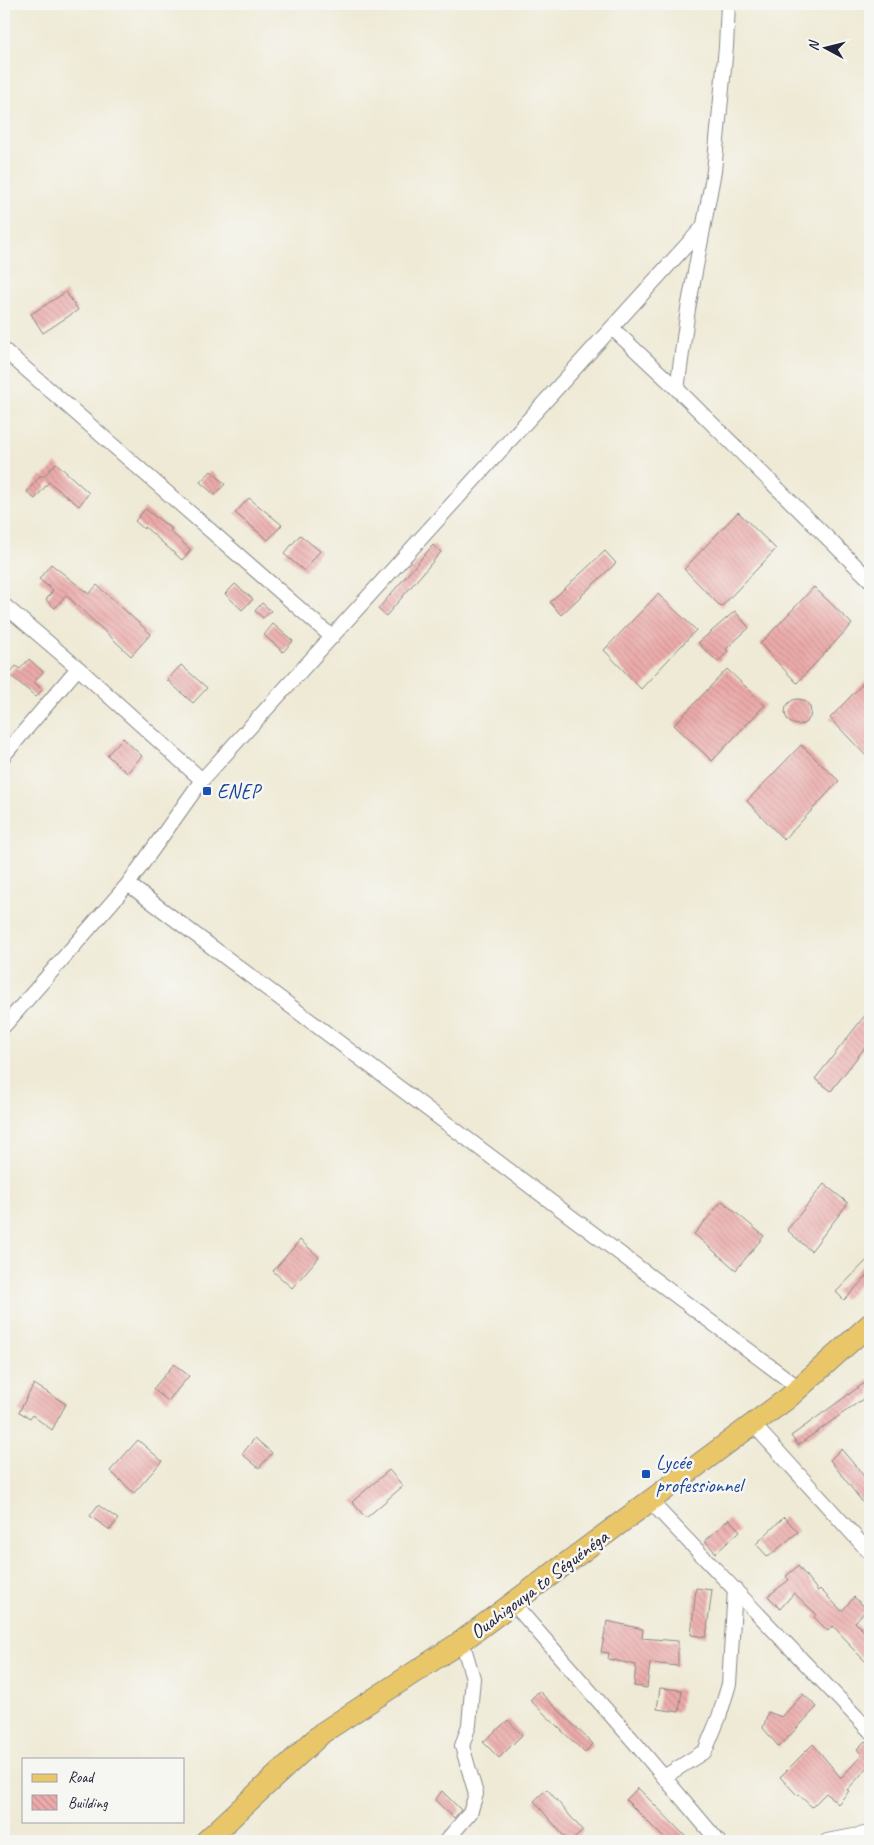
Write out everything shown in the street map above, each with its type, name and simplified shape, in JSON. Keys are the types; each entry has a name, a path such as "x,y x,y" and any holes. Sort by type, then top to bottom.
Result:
{"main road":[{"name":"Ouahigouya to Séguénéga","path":"206,1841 322,1733 462,1641 650,1501 799,1388 870,1324"}],"street":[{"path":"677,389 688,309 714,171 726,47 728,4"},
{"path":"4,1026 128,884 202,780 703,227"},
{"path":"612,328 677,389 870,580"},
{"path":"4,350 332,637"},
{"path":"4,604 202,780"},
{"path":"4,755 78,668"},
{"path":"128,884 799,1388"},
{"path":"753,1424 870,1552"},
{"path":"650,1501 870,1731"},
{"path":"664,1777 705,1751 719,1716 729,1684 735,1589"},
{"path":"513,1603 718,1841"},
{"path":"446,1841 470,1813 476,1794 462,1746 469,1725 473,1678 462,1641"},
{"path":"827,1841 870,1833"}],"building":[{"path":"66,292 78,310 43,333 31,314"},
{"path":"56,463 89,493 79,506 49,482 35,499 27,492 41,475 43,477"},
{"path":"211,471 225,484 215,495 200,482"},
{"path":"249,498 282,525 268,540 235,513"},
{"path":"145,509 172,529 170,531 191,550 182,560 145,527 144,529 135,521"},
{"path":"738,512 776,549 721,607 684,569"},
{"path":"300,535 320,551 304,571 284,554"},
{"path":"433,545 441,552 386,616 378,609"},
{"path":"605,551 616,563 561,615 550,602"},
{"path":"51,564 89,594 97,585 151,634 131,656 66,595 55,608 46,600 53,590 39,579"},
{"path":"235,584 253,599 242,610 225,594"},
{"path":"814,587 852,624 797,683 760,644"},
{"path":"658,594 696,630 641,689 604,650"},
{"path":"262,603 271,611 263,618 255,611"},
{"path":"735,611 749,628 726,649 728,651 718,662 698,643"},
{"path":"273,624 293,641 283,652 264,635"},
{"path":"29,659 43,672 34,682 42,690 36,697 9,674 16,666 20,669"},
{"path":"181,665 207,688 193,703 167,680"},
{"path":"727,669 765,705 712,761 674,725"},
{"path":"870,676 870,760 830,718"},
{"path":"798,699 807,703 811,712 807,721 798,725 789,721 785,712 789,703"},
{"path":"123,738 142,756 127,773 107,755"},
{"path":"801,745 839,781 784,840 747,801"},
{"path":"870,1009 870,1041 831,1091 815,1079"},
{"path":"824,1184 848,1203 811,1251 787,1230"},
{"path":"722,1201 764,1236 736,1270 694,1234"},
{"path":"300,1240 319,1257 292,1288 273,1271"},
{"path":"870,1257 870,1273 844,1300 836,1292"},
{"path":"174,1364 189,1376 168,1401 153,1389"},
{"path":"870,1379 870,1394 798,1445 791,1436"},
{"path":"34,1384 66,1404 52,1430 32,1415 30,1418 19,1412"},
{"path":"255,1438 272,1453 259,1468 242,1454"},
{"path":"138,1440 162,1461 134,1493 110,1471"},
{"path":"841,1449 870,1483 870,1498 864,1504 830,1460"},
{"path":"389,1470 403,1486 366,1518 352,1502"},
{"path":"98,1505 118,1519 110,1530 90,1516"},
{"path":"784,1517 798,1532 768,1557 756,1544"},
{"path":"729,1519 740,1531 716,1553 705,1541"},
{"path":"798,1566 818,1591 820,1589 842,1611 854,1597 867,1609 855,1622 870,1637 870,1666 833,1626 828,1631 814,1617 816,1614 794,1593 780,1609 768,1596 789,1580 786,1576"},
{"path":"696,1588 712,1590 706,1637 691,1635"},
{"path":"607,1621 643,1629 642,1638 678,1641 678,1666 650,1663 647,1688 634,1686 636,1665 608,1659 609,1653 601,1652"},
{"path":"660,1688 682,1690 679,1712 657,1709"},
{"path":"539,1691 593,1744 585,1753 530,1700"},
{"path":"803,1694 817,1707 779,1747 763,1728 768,1712 782,1717"},
{"path":"508,1720 522,1735 499,1758 483,1742"},
{"path":"865,1741 870,1746 870,1765 847,1790 849,1791 838,1804 826,1793 812,1807 797,1795 780,1777 813,1744 841,1778 862,1755 857,1749"},
{"path":"638,1788 690,1841 667,1841 626,1800"},
{"path":"547,1789 583,1831 571,1841 568,1841 534,1801"},
{"path":"442,1791 461,1810 454,1818 435,1800"}],"place":[{"name":"ENEP","path":"207,791"},
{"name":"Lycée professionnel","path":"646,1474"}]}
